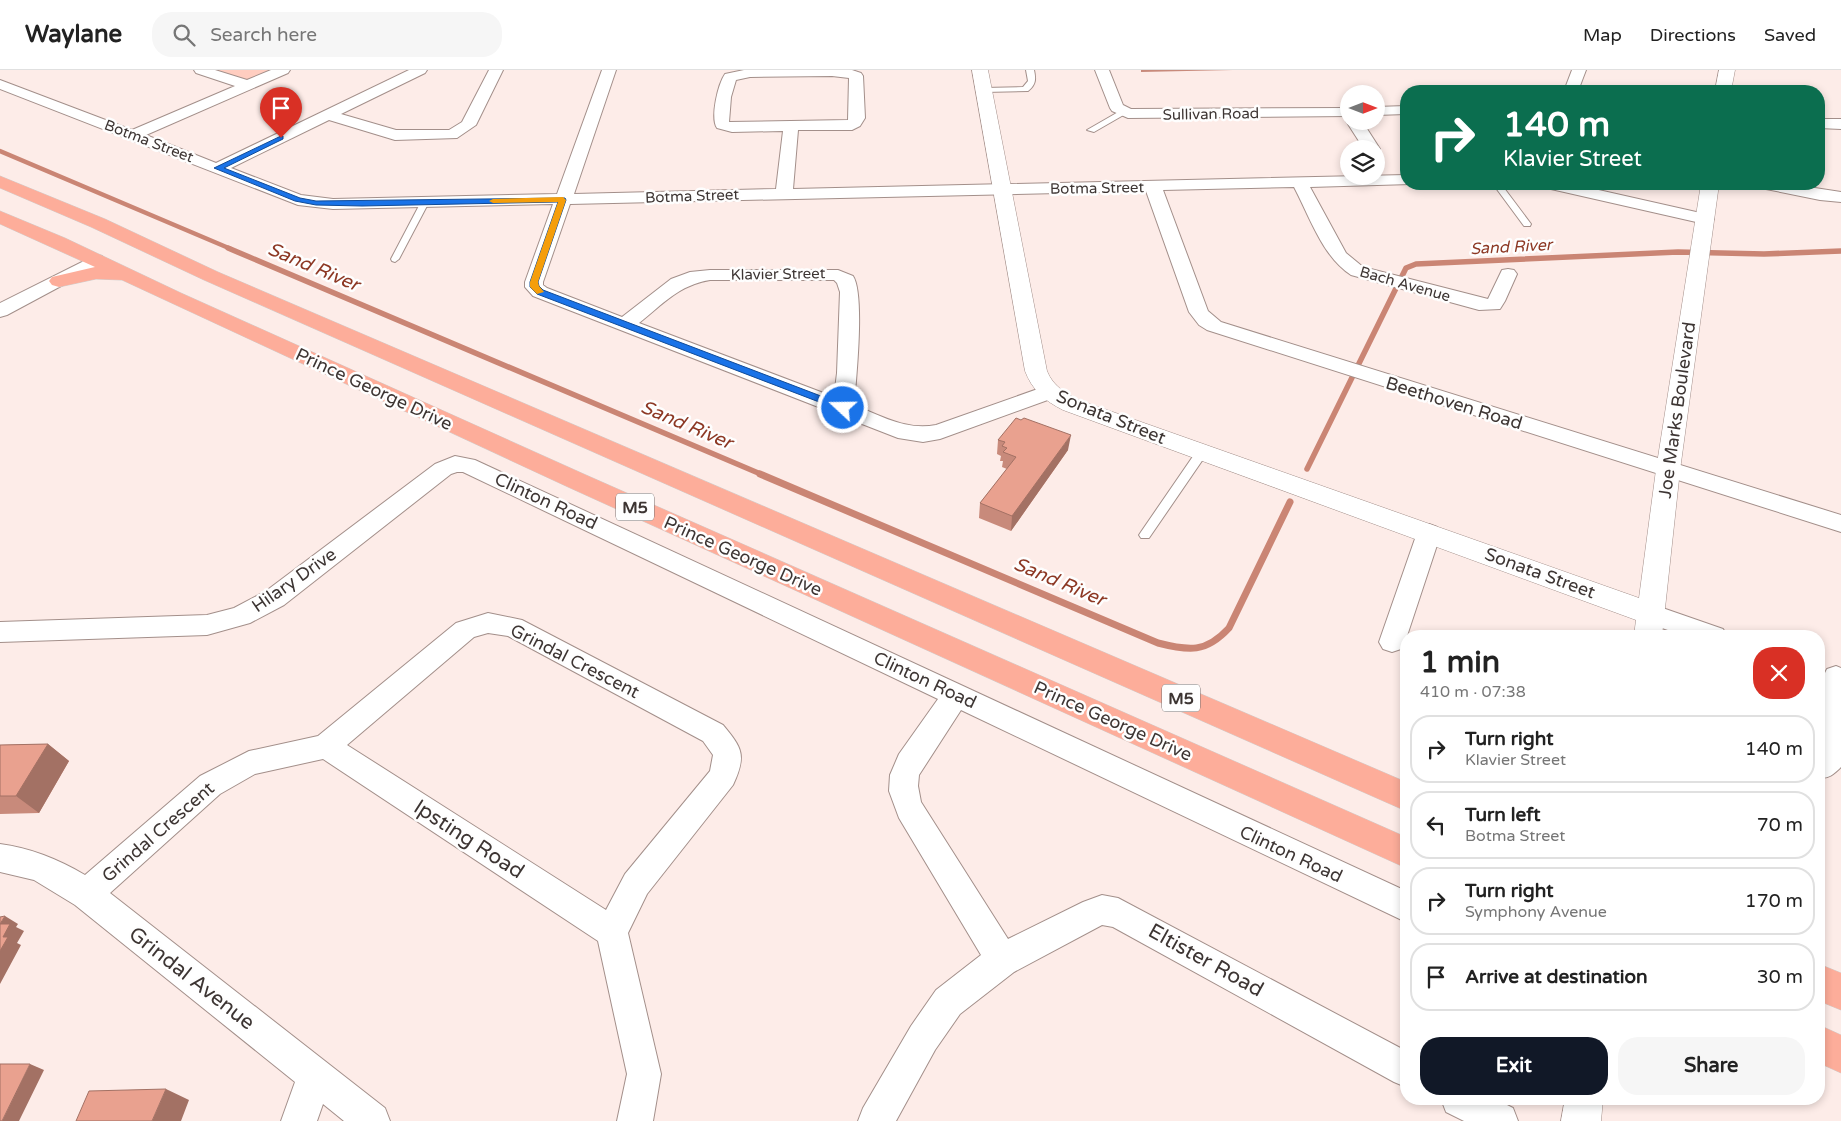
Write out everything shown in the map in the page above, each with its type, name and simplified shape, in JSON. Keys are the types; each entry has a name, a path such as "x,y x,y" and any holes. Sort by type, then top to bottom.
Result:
{"main road":[{"name":"Prince George Drive","path":"0,181 98,223 220,280 1400,794"},
{"name":"Prince George Drive","path":"0,218 58,242 568,477 1400,850"},
{"path":"59,281 85,274 105,273 123,276 155,288"},
{"path":"1825,985 1841,992"},
{"path":"1825,1047 1841,1054"}],"street":[{"path":"200,70 247,85"},
{"path":"134,135 283,70"},
{"path":"218,168 420,70"},
{"path":"328,115 395,135 452,135 468,125 496,70"},
{"path":"609,70 534,282 534,287 548,296 843,408 898,431 923,435 940,432 1049,392"},
{"name":"Sonata Street","path":"980,70 1036,371 1042,386 1049,392 1071,405 1429,532 1650,625"},
{"path":"1102,70 1116,108 1123,113"},
{"path":"1559,70 1578,72 1573,85"},
{"path":"1725,85 1727,70"},
{"path":"792,71 852,74 857,79 858,109 856,123 852,125 791,127 726,127 722,125 720,120 730,77 740,74 792,71"},
{"name":"Botma Street","path":"0,84 307,202 333,204 1399,180"},
{"path":"1385,111 1400,110"},
{"name":"Sullivan Road","path":"1123,113 1137,115 1340,112"},
{"path":"1825,124 1841,124"},
{"path":"784,194 791,127"},
{"path":"1385,165 1399,180"},
{"name":"Bach Avenue","path":"1300,183 1327,235 1345,263 1357,272 1479,304 1493,304 1499,297 1508,274"},
{"name":"Beethoven Road","path":"1153,187 1199,312 1206,321 1226,332 1841,524"},
{"path":"1578,190 1704,218"},
{"name":"Joe Marks Boulevard","path":"1650,625 1668,470 1698,253 1709,190"},
{"path":"1794,190 1841,197"},
{"path":"0,311 96,260"},
{"name":"Klavier Street","path":"624,324 678,283 690,278 710,275 838,275 848,283 849,292 847,373 843,408"},
{"name":"Clinton Road","path":"443,469 460,463 474,467 1400,904"},
{"name":"Hilary Drive","path":"0,632 207,625 241,616 275,598 443,469"},
{"path":"1392,642 1429,532"},
{"name":"Grindal Crescent","path":"86,894 210,785 249,763 326,746 465,630 488,623 513,627 713,733 728,752 723,776 636,884 612,932"},
{"path":"1650,625 1679,630"},
{"path":"1825,764 1834,754 1832,676"},
{"path":"956,695 909,763 902,784 904,797 909,809 1002,960"},
{"name":"Ipsting Road","path":"326,746 612,932"},
{"name":"Grindal Avenue","path":"0,858 19,860 50,871 86,894 372,1121"},
{"name":"Eltister Road","path":"876,1121 924,1038 948,1002 1002,960 1102,910 1118,912 1400,1067"},
{"path":"612,932 644,1074 635,1121"},
{"path":"299,1121 315,1076"},
{"path":"1470,1105 1500,1121"},
{"path":"1581,1121 1583,1105"}],"lane":[{"path":"984,90 1025,88 1031,85 1033,81 1030,70"},
{"path":"1091,130 1123,113"},
{"path":"1502,190 1527,224"},
{"path":"395,259 425,202"},
{"path":"1145,535 1202,452"}],"shaded area":[{"path":"209,70 275,70 247,80"}],"building":[{"path":"1016,418 1021,420 1024,418 1071,435 1012,516 980,503 1016,457 1003,452 1007,448 1002,446 1005,442 998,440"},
{"path":"48,744 16,796 0,796 0,745"},
{"path":"5,916 0,924 0,917"},
{"path":"0,924 10,924 3,937 8,937 0,951"},
{"path":"0,1064 30,1064 2,1121 0,1121"},
{"path":"166,1089 152,1121 76,1121 89,1091"}],"waterway":[{"name":"Sand River","path":"0,151 231,249"},
{"name":"Sand River","path":"228,248 763,475"},
{"name":"Sand River","path":"1307,469 1406,268 1416,264 1678,252 1764,254 1841,251"},
{"name":"Sand River","path":"760,474 1158,643 1179,648 1205,646 1213,642 1229,628 1290,502"}],"slow traffic":[{"path":"493,201 563,200 534,282 534,287 540,292"}],"route":[{"path":"281,138 218,168 298,200 316,203 362,204 563,200 534,282 534,287 540,292 843,408"}]}
